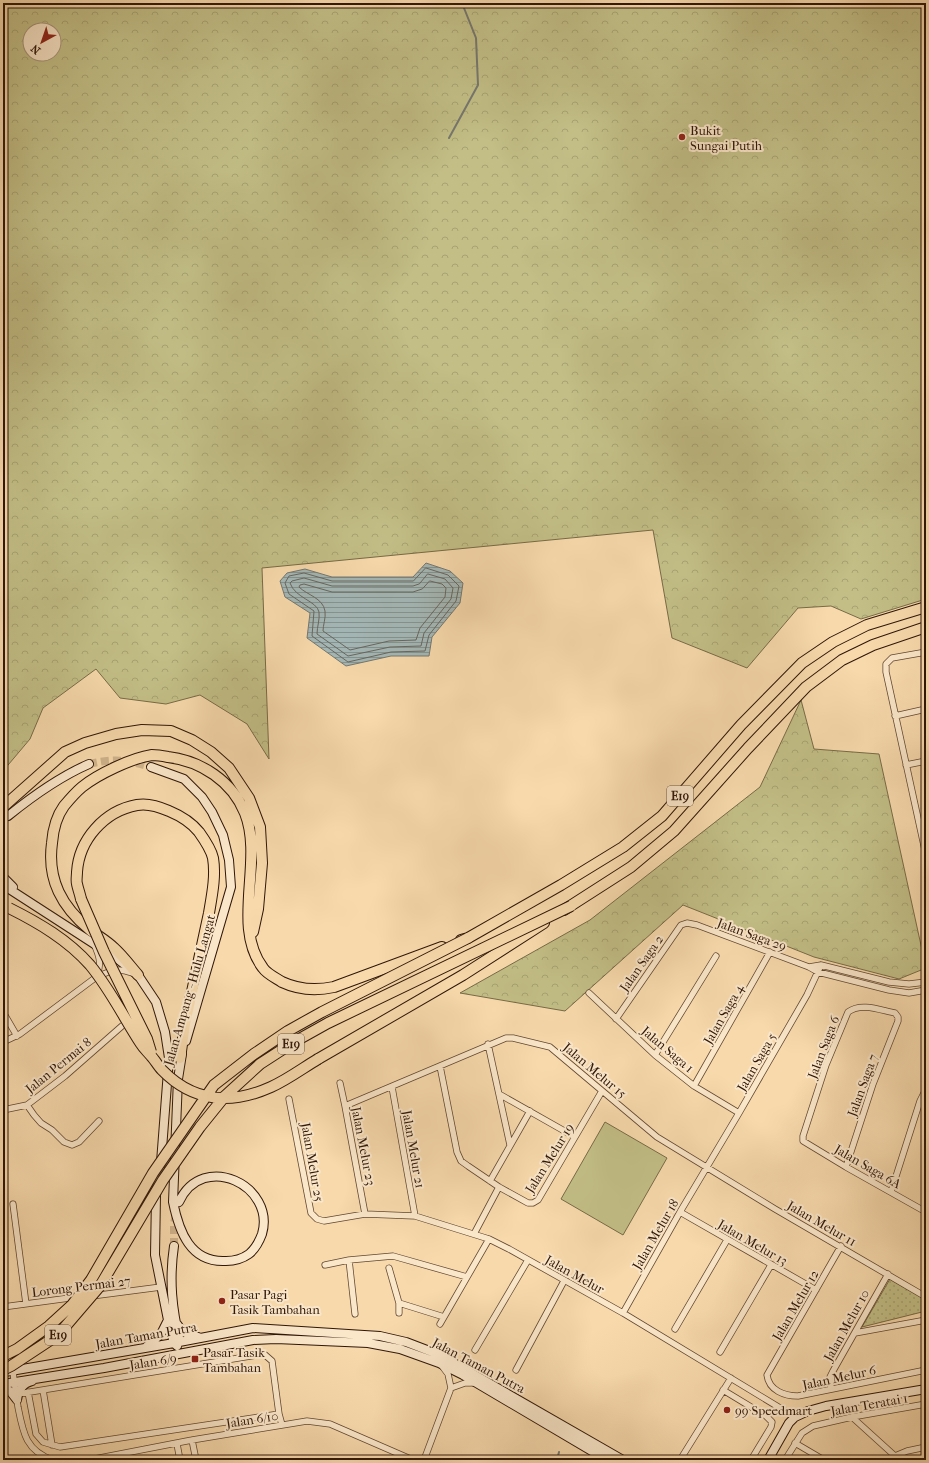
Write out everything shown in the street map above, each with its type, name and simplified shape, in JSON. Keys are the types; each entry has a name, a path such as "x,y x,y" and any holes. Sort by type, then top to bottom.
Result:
{"highway":[{"name":"E19","path":"3,1356 17,1349 49,1326 72,1305 91,1280 153,1173 214,1085 254,1054 288,1031 329,1008 468,938 574,878 623,847 662,816 741,725 802,663 833,642 867,625 926,607"},
{"name":"E19","path":"6,1371 11,1366 58,1335 96,1291 163,1180 200,1126 225,1096 260,1064 294,1042 328,1023 571,906 631,867 674,831 748,748 806,687 842,660 873,645 926,627"},
{"path":"3,807 65,752 85,743 116,734 142,730 171,731 192,740 211,752 229,768 250,798 260,827 262,863 258,909 251,942"},
{"path":"138,975 114,948 89,929 70,911 56,888 50,859 54,827 63,807 82,787 101,775 130,761 153,755 179,758 209,770 231,789 245,813 252,845 248,907 251,942 255,954 264,969 279,980 292,987 302,989 319,990 334,987 468,938"},
{"path":"152,1056 147,1039 104,952 81,899 77,883 78,865 82,847 91,833 110,816 125,808 138,805 158,807 181,816 193,825 205,839 213,857 214,876 209,913 185,1024 180,1058"},
{"path":"6,906 35,921 76,951 91,966 106,987 142,1046 172,1080 182,1088 218,1099 238,1098 272,1087 450,982 571,906"}],"street":[{"path":"926,652 892,658 886,664 886,672 895,716 926,855"},
{"path":"895,716 926,709"},
{"path":"906,765 926,761"},
{"path":"5,819 40,790 70,772 89,764"},
{"name":"Jalan Ampang - Hulu Langat","path":"151,767 184,779 202,797 212,812 222,835 229,860 231,887 194,1017 180,1058 173,1202 176,1219 187,1242 195,1251 199,1255 217,1262 233,1261 244,1258 253,1251 260,1241 264,1228 264,1215 257,1199 246,1187 234,1180 220,1176 204,1177 189,1186 179,1202"},
{"path":"3,877 22,896"},
{"name":"Jalan Ampang - Hulu Langat","path":"3,885 94,942 119,960 138,975 156,1002 165,1032 169,1058 161,1162 156,1195 155,1255 161,1287 177,1344"},
{"name":"Jalan Saga 29","path":"687,923 697,925 770,952 818,972 889,990 909,993 926,990"},
{"name":"Jalan Saga 2","path":"616,1019 681,925 687,923"},
{"path":"94,942 99,956 100,967 96,978"},
{"name":"Jalan Saga 4","path":"694,1086 770,952"},
{"path":"655,1055 716,956"},
{"path":"809,967 821,965 889,982 908,984 926,982"},
{"name":"Jalan Saga 5","path":"706,1168 807,995 821,965"},
{"path":"3,1042 17,1036 96,978 108,971 122,969 138,975"},
{"name":"Jalan Saga 1","path":"589,993 655,1055 694,1086 739,1113"},
{"name":"Jalan Saga 6","path":"803,1136 826,1065 848,1012 861,1006 895,1013"},
{"path":"3,1012 17,1036"},
{"name":"Jalan Saga 7","path":"846,1167 873,1084 898,1021 898,1017 895,1013"},
{"name":"Jalan Permai 8","path":"3,1110 27,1104 65,1076 122,1026"},
{"name":"Jalan Melur 15","path":"345,1106 392,1087 488,1044 506,1038 513,1038 550,1047 657,1137 706,1168"},
{"path":"488,1044 510,1145"},
{"name":"Jalan Melur 19","path":"440,1066 457,1152 461,1161 499,1187 528,1203 533,1203 538,1200 602,1091"},
{"name":"Jalan Melur 23","path":"340,1083 365,1214"},
{"name":"Jalan Melur 21","path":"392,1087 415,1216"},
{"path":"891,1192 920,1101 926,1091"},
{"path":"499,1094 530,1110 575,1137"},
{"name":"Jalan Melur 25","path":"289,1099 311,1213 317,1219 324,1221"},
{"path":"27,1104 41,1123 52,1130 64,1142 72,1145 79,1142 99,1121"},
{"path":"490,1181 530,1110"},
{"name":"Jalan Saga 6A","path":"803,1136 803,1140 807,1144 926,1212"},
{"name":"Jalan Melur 18","path":"623,1313 706,1168"},
{"name":"Jalan Melur 11","path":"706,1168 926,1296"},
{"path":"474,1234 499,1187"},
{"path":"13,1204 26,1304"},
{"name":"Jalan Melur 13","path":"680,1212 816,1290"},
{"name":"Jalan Melur","path":"324,1221 365,1214 415,1216 489,1239 623,1313 795,1417"},
{"path":"440,1324 489,1239"},
{"path":"675,1329 727,1240"},
{"name":"Jalan Ampang - Hulu Langat","path":"171,1320 171,1267 174,1246"},
{"name":"Jalan Melur 12","path":"767,1375 841,1246"},
{"path":"325,1265 349,1260 393,1256 467,1277"},
{"path":"349,1260 355,1314"},
{"path":"475,1350 528,1260"},
{"path":"720,1352 771,1265"},
{"path":"389,1268 399,1303 399,1313"},
{"name":"Jalan Melur 10","path":"831,1390 830,1376 888,1274"},
{"path":"516,1370 564,1280"},
{"name":"Lorong Permai 27","path":"3,1307 161,1287"},
{"path":"399,1303 444,1317"},
{"path":"146,1347 161,1334 171,1320 187,1335 202,1337"},
{"path":"855,1333 926,1320"},
{"name":"Jalan Taman Putra","path":"6,1371 146,1347 177,1344 202,1337 254,1328 380,1336 406,1342 440,1355 578,1438 606,1460"},
{"name":"Jalan Taman Putra","path":"3,1384 104,1368 252,1340 276,1339 368,1343 400,1349 439,1363 464,1375 578,1438 623,1460"},
{"path":"104,1368 116,1361 169,1352 177,1344 185,1347 216,1342 252,1340"},
{"name":"Jalan 6/9","path":"17,1397 28,1392 264,1354 272,1361 279,1414 282,1425"},
{"path":"424,1460 452,1388 448,1374 439,1363"},
{"name":"Jalan Melur 6","path":"767,1375 768,1382 773,1388 789,1396 798,1396 926,1370"},
{"path":"6,1371 14,1382 22,1431 30,1445 42,1456 53,1460"},
{"path":"17,1397 23,1386 28,1382 58,1375"},
{"path":"680,1460 730,1378"},
{"path":"452,1388 465,1383 478,1384"},
{"path":"3,1389 10,1391 17,1397"},
{"path":"768,1460 789,1423 795,1417 808,1411 826,1406 926,1389"},
{"path":"28,1392 36,1434 43,1442 52,1445 43,1390"},
{"path":"723,1390 766,1416 772,1422 771,1427 751,1460"},
{"name":"Jalan Teratai 1","path":"785,1460 802,1432 813,1426 852,1417 926,1404"},
{"name":"Jalan 6/10","path":"52,1445 60,1447 279,1414"},
{"path":"852,1417 894,1458 907,1451 926,1447"},
{"name":"Jalan 6/10","path":"88,1460 192,1440 307,1421 330,1424 413,1460"},
{"path":"192,1440 196,1460"},
{"path":"795,1443 824,1460"},
{"path":"177,1444 180,1460"},
{"path":"130,1453 131,1460"}],"green space":[{"path":"3,3 926,3 926,599 861,619 831,606 798,608 747,668 672,638 653,530 262,568 269,759 247,724 200,695 166,704 120,698 96,669 43,708 30,739 3,771"},
{"path":"801,700 814,749 879,754 926,968 899,979 814,957 683,905 565,1011 460,993 590,920 760,787"},
{"path":"605,1122 667,1158 623,1235 561,1199"},
{"path":"890,1279 926,1300 926,1311 862,1327"}],"water":[{"path":"426,563 450,571 463,583 460,603 432,637 429,656 391,656 346,666 307,638 310,613 285,597 280,581 287,573 305,569 332,577 413,577"}],"waterway":[{"path":"449,138 478,85 476,38 462,3"},
{"path":"557,1460 559,1452"}],"tunnel":[{"path":"89,764 113,760 151,767"},
{"path":"174,1246 174,1224 176,1213"}],"place":[{"name":"Bukit Sungai Putih","path":"682,137"},
{"name":"Pasar Pagi Tasik Tambahan","path":"222,1301"},
{"name":"Pasar Tasik Tambahan","path":"195,1359"},
{"name":"99 Speedmart","path":"727,1410"}]}
